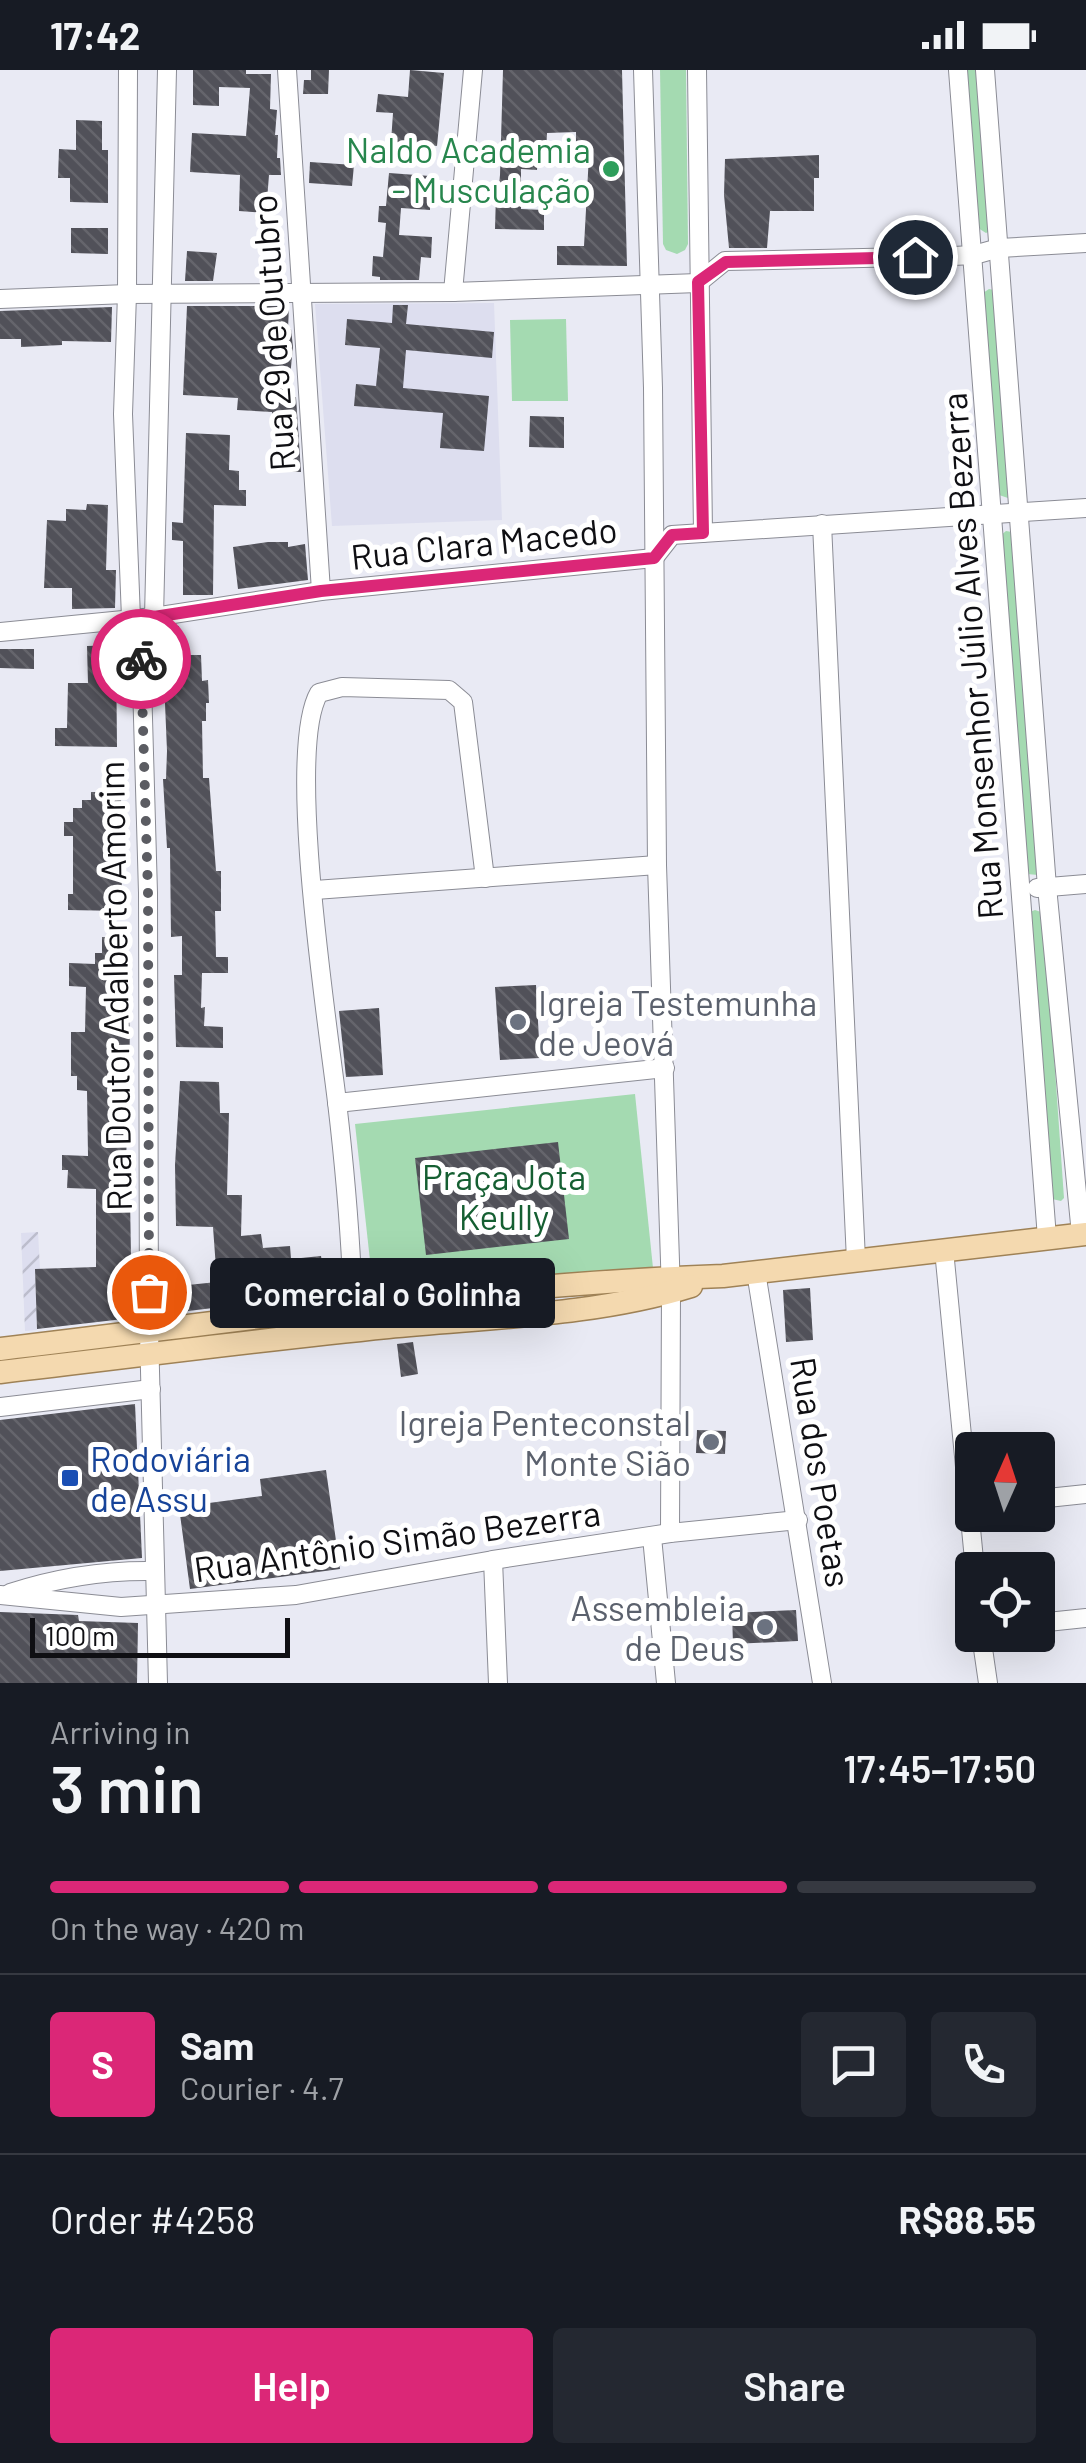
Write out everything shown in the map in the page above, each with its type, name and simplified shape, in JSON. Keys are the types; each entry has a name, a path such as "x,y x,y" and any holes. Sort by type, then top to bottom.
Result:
{"main road":[{"path":"0,1372 353,1307 670,1285 1084,1234"},
{"path":"0,1349 150,1343 594,1308 670,1285"}],"street":[{"name":"Rua Doutor Adalberto Amorim","path":"128,70 122,414 131,618 141,648 148,893 150,1343 158,1683"},
{"name":"Rua Doutor Adalberto Amorim","path":"141,648 154,617 167,70"},
{"name":"Rua 29 de Outubro","path":"287,70 321,591"},
{"path":"453,292 473,70"},
{"path":"642,70 653,388 657,865 670,1285 661,1535 666,1683"},
{"path":"696,70 703,533"},
{"name":"Rua Monsenhor Júlio Alves Bezerra","path":"958,70 1047,1238"},
{"name":"Rua Monsenhor Júlio Alves Bezerra","path":"985,70 1047,888 1084,1234"},
{"path":"0,299 127,294 453,292 698,282 726,262 974,255 999,248 1086,243"},
{"path":"122,414 159,414"},
{"name":"Rua Clara Macedo","path":"0,632 154,617 321,591 654,558 672,535 1086,508"},
{"path":"822,524 856,1260"},
{"path":"353,1307 338,1103 314,890 307,751 319,694 326,690 449,690 463,702 485,878"},
{"path":"314,890 657,865"},
{"path":"1021,888 1086,884"},
{"path":"338,1103 665,1068"},
{"path":"944,1250 962,1432"},
{"name":"Rua dos Poetas","path":"756,1272 822,1683"},
{"path":"0,1408 151,1389"},
{"path":"1055,1497 1086,1494"},
{"name":"Rua Antônio Simão Bezerra","path":"3,1595 58,1603 156,1606 296,1595 493,1560 798,1520"},
{"path":"493,1560 498,1683"},
{"name":"Rua Antônio Simão Bezerra","path":"3,1595 53,1578 155,1571"},
{"path":"1055,1621 1086,1618"},
{"path":"984,1652 988,1683"}],"shaded area":[{"path":"494,303 502,520 332,526 315,304"},
{"path":"38,1232 37,1330 25,1331 21,1233"}],"green space":[{"path":"660,70 686,70 688,244 677,254 666,250 663,244"},
{"path":"965,70 979,70 990,231 986,233 978,228"},
{"path":"994,290 1008,498 999,495 983,293"},
{"path":"566,319 568,401 512,401 510,320"},
{"path":"1012,532 1038,875 1027,874 1000,536"},
{"path":"1030,912 1044,913 1064,1198 1061,1201 1052,1199"},
{"name":"Praça Jota Keully","path":"635,1094 653,1268 374,1297 355,1124"}],"building":[{"path":"193,70 271,74 270,109 277,110 275,135 281,175 269,175 266,213 239,211 240,175 190,172 192,133 246,136 250,88 219,87 219,106 193,105"},
{"path":"311,70 329,70 328,94 303,94 304,80 311,80"},
{"path":"410,70 444,73 437,146 391,142 393,113 376,112 378,94 408,97"},
{"path":"503,70 622,70 627,266 557,265 557,246 584,246 589,155 586,148 576,148 576,132 547,133 546,154 538,153 537,170 521,169 521,209 544,210 544,230 495,229"},
{"path":"76,120 102,121 102,150 108,150 108,203 70,202 70,178 58,178 59,149 76,150"},
{"path":"819,155 814,211 770,211 767,248 729,248 725,159"},
{"path":"310,162 354,165 352,186 309,183"},
{"path":"389,173 430,176 430,210 401,208 399,235 432,237 431,258 421,257 419,280 380,280 372,276 373,256 383,257 386,223 378,222 379,206 386,206"},
{"path":"71,228 108,228 108,254 71,253"},
{"path":"187,251 217,253 213,281 185,281"},
{"path":"393,305 408,305 406,324 494,332 492,358 406,350 403,388 489,396 484,451 440,448 443,413 354,406 356,384 376,386 380,348 345,345 347,319 392,323"},
{"path":"187,306 289,306 288,329 293,347 288,397 296,397 301,472 277,472 278,416 272,416 272,412 237,410 238,398 183,395"},
{"path":"112,307 111,342 62,341 62,345 21,347 21,339 0,339 0,311"},
{"path":"530,416 564,417 564,448 529,447"},
{"path":"186,433 230,435 229,470 239,471 239,490 246,490 246,506 214,505 213,595 183,595 183,541 172,540 172,522 183,523"},
{"path":"87,504 108,505 106,570 116,570 115,608 72,609 72,588 44,588 47,520 66,521 66,509 86,510"},
{"path":"288,542 288,547 305,544 308,580 238,589 233,547"},
{"path":"179,626 180,655 201,655 202,681 208,680 209,703 206,721 202,721 203,778 209,778 216,871 221,871 221,911 215,911 216,957 228,957 228,973 202,973 201,1008 205,1007 204,1026 223,1027 223,1048 176,1047 174,975 182,975 182,936 171,937 170,848 163,779 167,751 163,656 165,628"},
{"path":"116,645 117,747 55,746 55,728 67,728 68,683 88,683 87,646"},
{"path":"0,649 34,649 34,669 0,668"},
{"path":"91,792 121,792 122,911 68,910 68,894 73,894 73,836 64,836 64,822 73,822 73,808 82,808 82,800 91,800"},
{"path":"102,937 124,938 125,1017 129,1017 130,1033 125,1196 130,1197 132,1318 37,1329 35,1269 96,1267 96,1189 67,1188 68,1170 62,1170 62,1155 88,1156 87,1091 77,1090 77,1076 71,1076 71,1032 85,1032 86,987 69,986 69,963 95,964 95,953 102,953"},
{"name":"Igreja Testemunha de Jeová","path":"536,985 540,1058 500,1060 495,987"},
{"path":"379,1008 383,1075 346,1077 339,1011"},
{"path":"180,1081 219,1082 220,1113 229,1113 227,1195 242,1195 241,1236 261,1234 263,1248 290,1246 291,1259 321,1256 322,1262 334,1261 337,1293 180,1312 178,1286 217,1282 213,1227 176,1226"},
{"path":"558,1142 569,1239 426,1255 415,1158"},
{"path":"810,1288 813,1340 786,1342 783,1290"},
{"path":"413,1342 418,1374 401,1377 397,1344"},
{"name":"Rodoviária de Assu","path":"135,1404 142,1558 0,1571 0,1420"},
{"name":"Igreja Penteconstal Monte Sião","path":"697,1430 726,1431 725,1454 696,1453"},
{"path":"326,1470 340,1569 190,1589 179,1507 262,1496 260,1479"},
{"name":"Assembleia de Deus","path":"796,1610 798,1641 733,1644 732,1613"},
{"path":"0,1612 78,1615 79,1621 138,1623 137,1683 0,1683"}],"way so far":[{"path":"141,659 148,893 149,1292"}],"place":[{"name":"Naldo Academia - Musculação","path":"611,169"},
{"name":"Igreja Testemunha de Jeová","path":"518,1022"},
{"name":"Comercial o Golinha","path":"149,1292"},
{"name":"Igreja Penteconstal Monte Sião","path":"711,1442"},
{"name":"Rodoviária de Assu","path":"70,1478"},
{"name":"Assembleia de Deus","path":"765,1627"}],"route":[{"path":"141,659 141,648 154,617 321,591 654,558 672,535 703,533 698,282 726,262 915,257"}]}
